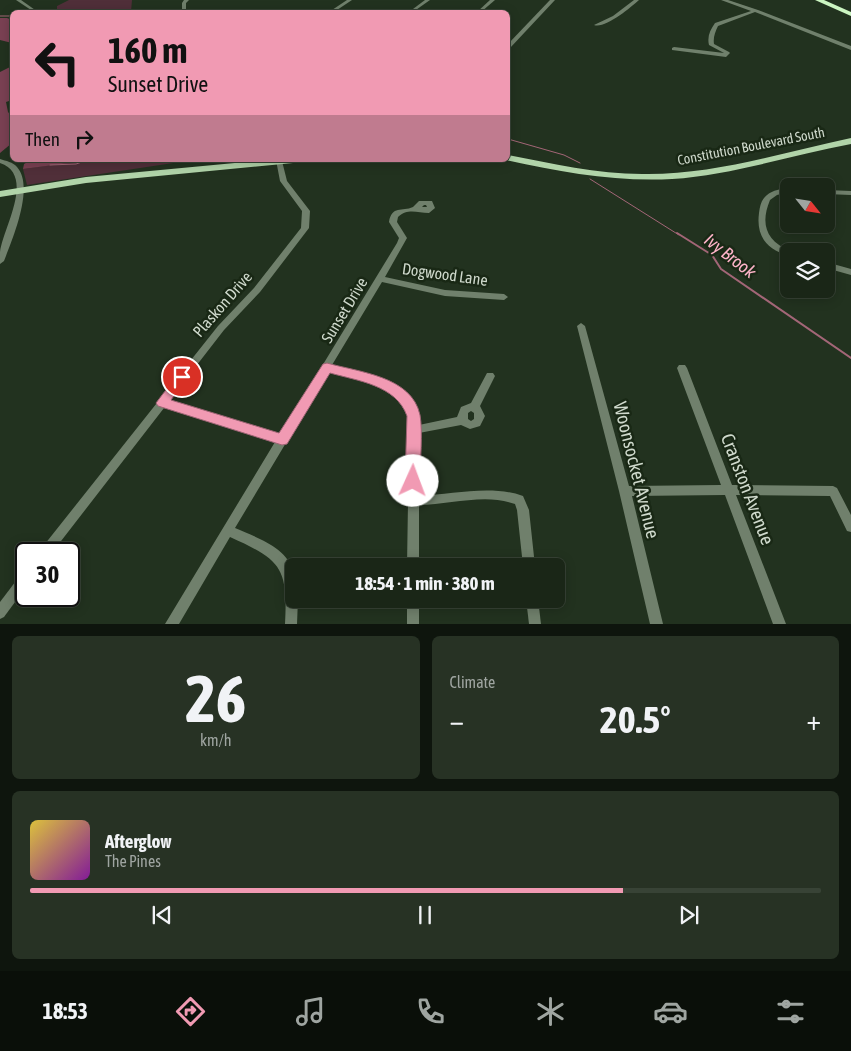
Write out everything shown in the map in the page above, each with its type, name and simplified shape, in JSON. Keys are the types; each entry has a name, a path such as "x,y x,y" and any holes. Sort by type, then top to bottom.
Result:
{"highway":[{"path":"818,0 851,14"},
{"path":"837,0 851,6"}],"main road":[{"name":"Constitution Boulevard South","path":"510,158 611,175 648,177 694,174 851,140"},
{"path":"0,194 86,180 270,162"}],"street":[{"path":"18,0 33,10"},
{"path":"334,10 350,0"},
{"path":"414,10 428,0"},
{"path":"481,10 493,0"},
{"path":"510,45 554,0"},
{"path":"596,25 615,17 637,0"},
{"path":"723,0 756,10 851,48"},
{"path":"674,49 724,56 727,54 712,45 710,41 714,27 717,24 756,10"},
{"path":"0,161 12,165 18,173 15,220 0,261"},
{"name":"Plaskon Drive","path":"52,542 221,328 257,290 305,228 306,211 284,181 280,162"},
{"path":"835,192 851,193"},
{"path":"780,193 769,196 765,202 760,226 767,240 780,248"},
{"name":"Sunset Drive","path":"171,624 381,279 402,238 393,222 394,216 400,212 418,208"},
{"path":"835,268 851,272"},
{"name":"Dogwood Lane","path":"381,279 445,293 504,297"},
{"name":"Woonsocket Avenue","path":"581,326 625,491 657,624"},
{"path":"327,367 384,384 399,393 409,403 414,416 413,558"},
{"name":"Cranston Avenue","path":"682,368 780,624"},
{"path":"414,430 463,420 461,416 463,411 474,408 490,376"},
{"path":"162,403 282,440"},
{"path":"625,491 833,491 851,527"},
{"path":"412,499 481,496 513,497 520,500 528,558"},
{"path":"227,530 263,546 279,557 290,576 293,586 291,624"},
{"path":"0,614 15,593"},
{"path":"413,608 413,624"},
{"path":"533,608 535,624"}],"shaded area":[{"path":"69,0 132,0 131,10 57,10 57,6"},
{"path":"0,18 7,18 10,19 10,42 0,40"},
{"path":"10,67 10,101 6,102 10,114 10,145 0,153 0,72"},
{"path":"28,162 77,162 23,169 24,164"},
{"path":"73,162 180,162 27,185 23,169"}],"waterway":[{"path":"0,16 10,16"},
{"name":"Ivy Brook","path":"510,140 564,155 580,163"},
{"name":"Ivy Brook","path":"50,165 82,162"},
{"name":"Ivy Brook","path":"590,179 679,235"},
{"name":"Ivy Brook","path":"677,233 712,255 721,269 851,358"}],"route":[{"path":"182,377 162,403 282,440 327,367 384,384 399,393 409,403 414,416 413,481"}]}
